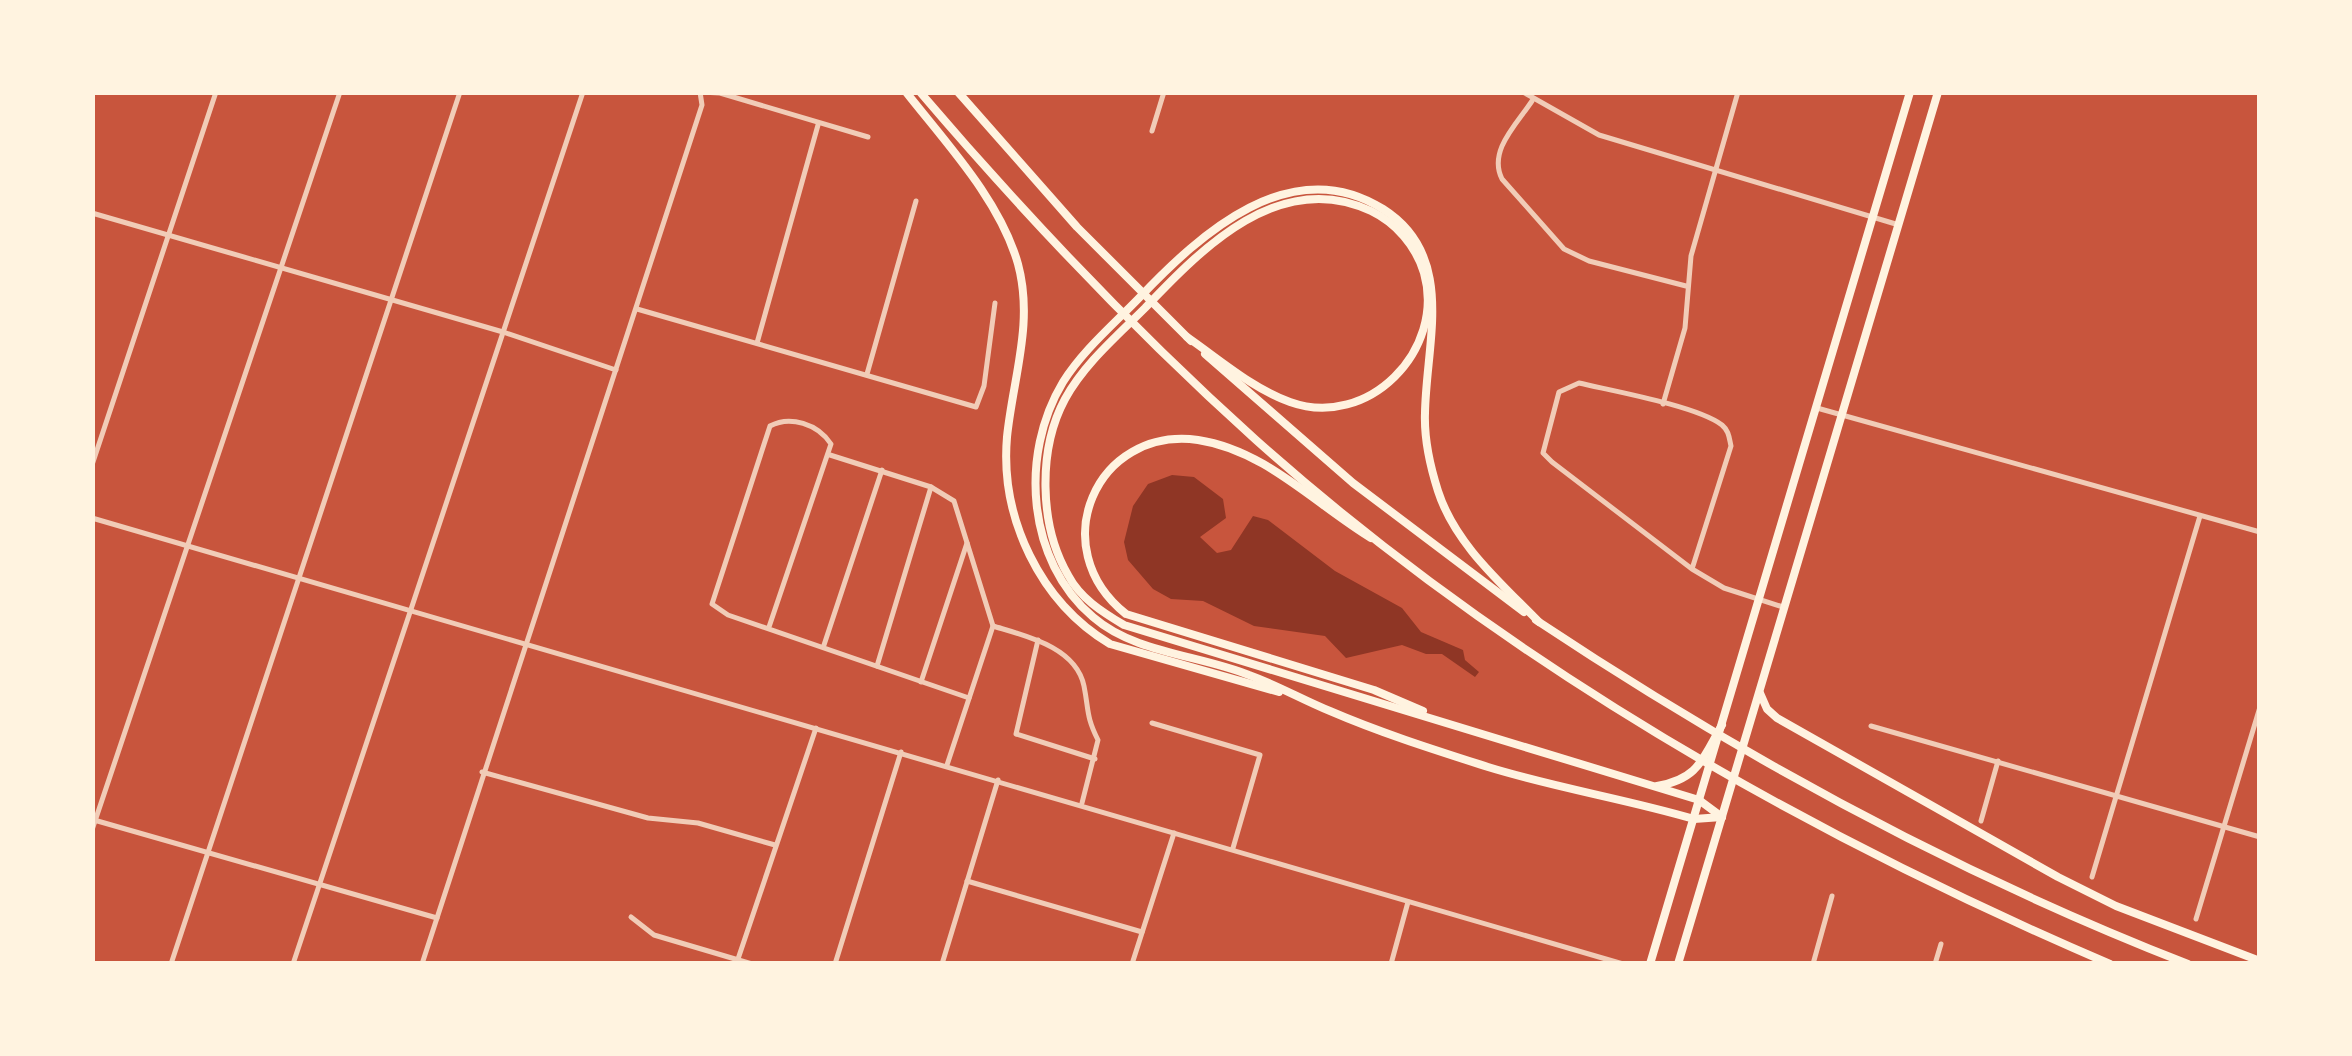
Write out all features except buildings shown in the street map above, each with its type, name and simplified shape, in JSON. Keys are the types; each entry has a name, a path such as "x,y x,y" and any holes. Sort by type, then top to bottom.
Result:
{"highway":[{"path":"906,92 989,203 1018,264 1025,304 1006,467 1011,504 1037,569 1086,630 1110,644 1245,686 1290,694"},
{"path":"920,92 1149,340 1259,442 1404,559"},
{"path":"958,92 1077,227 1187,338 1352,484 1539,622 1776,770 1976,873 2188,964"},
{"path":"1650,964 1910,92"},
{"path":"1678,964 1938,92"},
{"path":"1539,622 1476,557 1439,496 1429,460 1424,414 1434,289 1427,262 1403,227 1385,210 1362,199 1313,191 1288,194 1226,218 1174,262 1094,344 1063,383 1045,423 1038,457 1036,506 1044,542 1058,576 1094,619 1118,635 1250,675 1361,724 1493,768 1694,819 1722,817"},
{"path":"1187,338 1290,402 1318,409 1346,405 1372,395 1407,366 1424,331 1428,292 1416,253 1398,230 1376,214 1330,199 1281,206 1235,224 1180,271 1101,353 1066,398 1046,462 1056,545 1067,575 1084,598 1124,625 1363,701 1428,714"},
{"path":"1722,817 1699,800 1428,714 1374,690 1126,614 1106,598 1083,550 1084,525 1104,479 1120,460 1146,446 1196,440 1250,456 1404,559 1498,628 1673,742 1766,797 1921,880 2110,964"},
{"path":"1760,693 1767,709 1778,718 2058,877 2133,913 2260,961"},
{"path":"1653,787 1682,781 1694,773 1722,725"}],"street":[{"path":"92,465 216,92"},
{"path":"92,830 340,92"},
{"path":"171,964 460,92"},
{"path":"293,964 583,92"},
{"path":"1152,131 1164,92"},
{"path":"1523,92 1599,136 1714,174 1899,225"},
{"path":"1663,404 1686,328 1686,286 1738,92"},
{"path":"422,964 637,310 702,105 700,93 720,93 818,126 868,136"},
{"path":"1532,100 1499,151 1495,166 1502,180 1564,249 1589,262 1686,286"},
{"path":"757,343 818,126"},
{"path":"868,374 916,201"},
{"path":"92,214 503,332 616,370"},
{"path":"637,310 976,408 984,386 996,302"},
{"path":"1692,569 1730,446 1728,432 1719,423 1663,404 1579,382 1567,384 1559,392 1543,453 1692,569 1758,600 1785,608"},
{"path":"1817,408 2260,532"},
{"path":"770,627 830,455 827,438 808,425 781,420 770,426 712,604 728,615 969,698"},
{"path":"830,455 931,487 954,501 993,626 946,766"},
{"path":"824,645 882,470"},
{"path":"877,666 931,487"},
{"path":"2092,877 2200,515"},
{"path":"92,518 1082,803 1623,964"},
{"path":"921,682 967,541"},
{"path":"993,626 1038,640 1070,661 1084,684 1084,712 1098,740 1082,803"},
{"path":"1038,640 1016,734 1095,759"},
{"path":"2196,920 2260,706"},
{"path":"1152,723 1260,755 1233,848"},
{"path":"1871,726 2260,837"},
{"path":"738,959 816,728"},
{"path":"834,964 902,751"},
{"path":"1981,820 1998,761"},
{"path":"482,772 648,818 698,823 775,845"},
{"path":"942,964 998,780"},
{"path":"94,820 437,918"},
{"path":"1132,964 1174,831"},
{"path":"967,881 1142,932"},
{"path":"1813,964 1832,896"},
{"path":"1390,964 1408,902"},
{"path":"630,918 654,935 752,964"},
{"path":"1936,964 1941,944"}],"shaded area":[{"path":"1172,475 1194,477 1223,499 1226,518 1200,537 1217,553 1231,550 1253,516 1268,520 1335,571 1402,608 1421,632 1463,650 1465,660 1479,672 1475,677 1442,654 1426,654 1402,645 1346,658 1325,636 1254,626 1203,601 1171,599 1153,589 1128,560 1124,542 1133,506 1148,484"}]}
